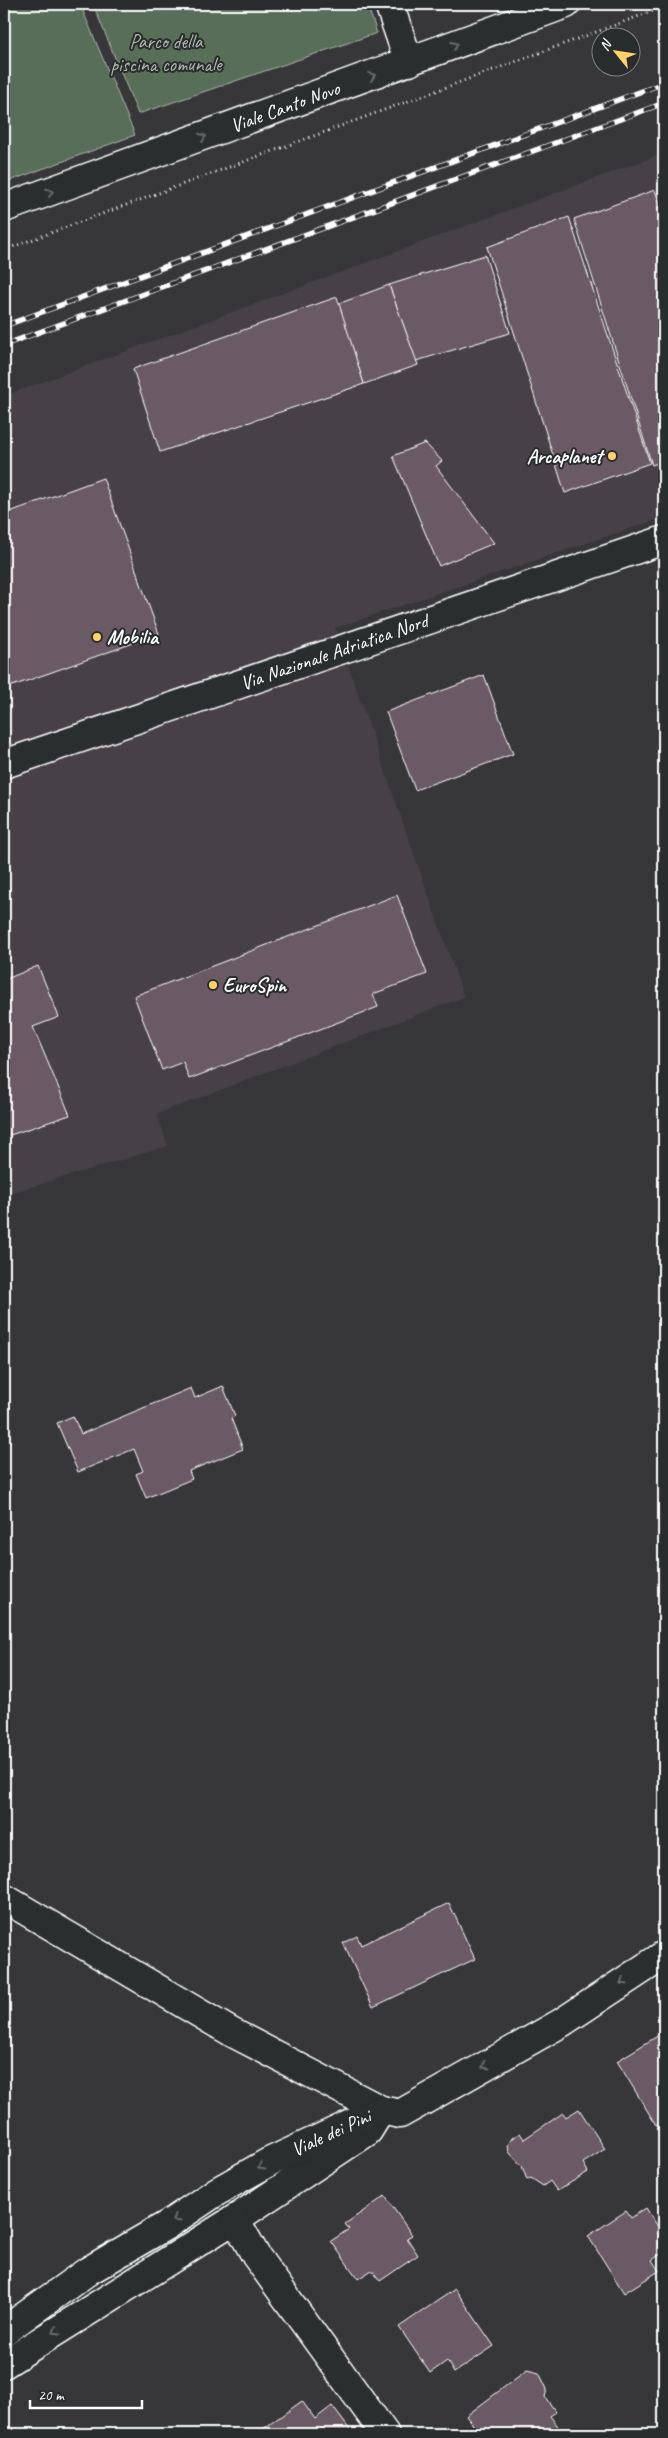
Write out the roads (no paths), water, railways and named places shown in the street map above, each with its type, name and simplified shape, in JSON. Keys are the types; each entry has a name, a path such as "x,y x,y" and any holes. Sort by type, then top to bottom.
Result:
{"street":[{"path":"389,4 409,62"},
{"name":"Viale Canto Novo","path":"4,208 566,4"},
{"name":"Via Nazionale Adriatica Nord","path":"4,764 664,540"},
{"path":"4,1898 233,2033 381,2110 368,2132 235,2219 4,2364"},
{"name":"Viale dei Pini","path":"4,2331 88,2271 269,2162 381,2110 400,2114 561,2022 664,1955"},
{"path":"235,2219 256,2256 385,2434"}],"railway":[{"path":"4,326 664,83"},
{"path":"4,345 664,103"}],"place":[{"name":"Arcaplanet","path":"612,456"},
{"name":"Mobilia","path":"97,637"},
{"name":"EuroSpin","path":"213,985"}],"park label":[{"name":"Parco della piscina comunale","path":"166,52"}]}
